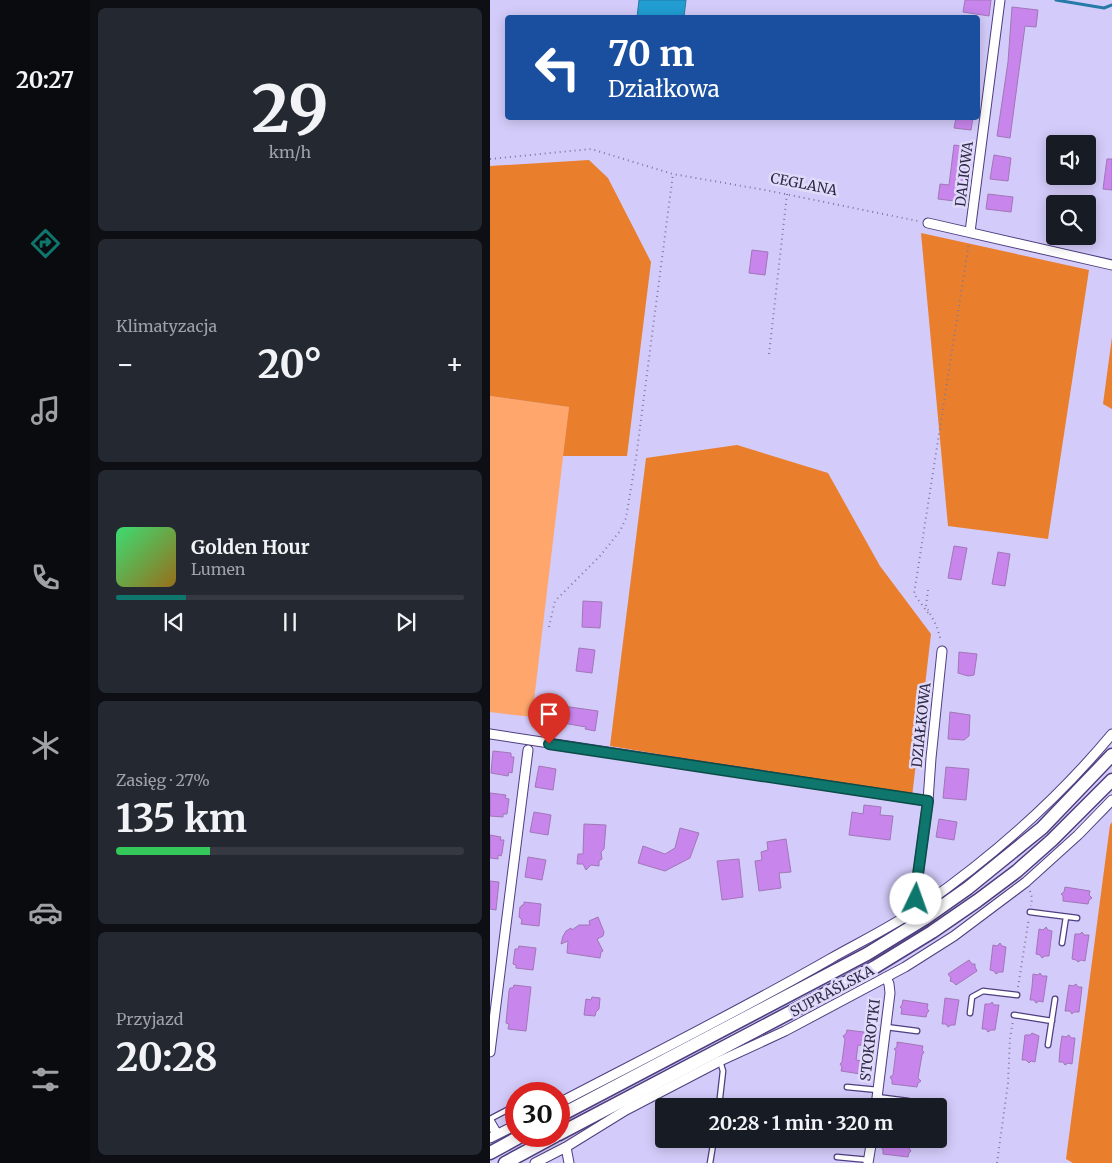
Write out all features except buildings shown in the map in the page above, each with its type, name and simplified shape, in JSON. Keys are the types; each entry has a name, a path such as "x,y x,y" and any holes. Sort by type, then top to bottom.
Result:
{"main road":[{"path":"570,1110 867,954 924,919 968,888 1042,828 1112,755"},
{"path":"570,1128 842,985 932,932 1017,871 1052,840 1112,780"},
{"path":"490,1153 505,1145"},
{"path":"505,1163 535,1147"}],"street":[{"name":"DALIOWA","path":"970,232 1000,0"},
{"path":"928,223 1112,265"},
{"name":"DZIAŁKOWA","path":"920,907 916,899 916,889 928,801 942,651"},
{"path":"490,734 928,801"},
{"name":"SUPRAŚLSKA","path":"570,1097 801,976 920,907 997,849 1035,816 1094,756 1112,734"},
{"path":"490,1052 528,750"},
{"name":"SUPRAŚLSKA","path":"570,1145 626,1110 720,1061 785,1031 886,977 954,936 1018,888 1078,835 1112,800"},
{"name":"STOKROTKI","path":"877,1098 890,993 886,977"},
{"path":"490,1121 494,1136"},
{"path":"566,1147 569,1163"},
{"name":"SUPRAŚLSKA","path":"535,1163 566,1147"},
{"path":"869,1162 871,1148"}],"lane":[{"path":"1030,912 1078,918"},
{"path":"1062,943 1066,917"},
{"path":"970,1013 972,997 983,990 1017,995"},
{"path":"1048,1045 1055,999"},
{"path":"1014,1015 1052,1021"},
{"path":"886,1027 917,1031"},
{"path":"720,1061 722,1071 720,1098"},
{"path":"847,1087 877,1098"},
{"path":"490,1121 505,1112"},
{"path":"710,1163 712,1148"},
{"path":"837,1156 869,1162"}],"path":[{"name":"CEGLANA","path":"490,159 591,149 673,174 787,194 928,223"},
{"path":"549,627 555,601 600,556 620,530 626,518 636,458 673,174"},
{"path":"769,354 787,194"},
{"path":"942,651 937,627 914,594 970,232"},
{"path":"928,590 926,606 928,613"}],"shaded area":[{"path":"589,160 608,178 651,262 627,456 563,456 569,407 490,396 490,166"},
{"path":"921,233 1089,270 1048,539 948,526"},
{"path":"1112,337 1112,409 1103,404"},
{"path":"490,396 569,407 532,717 490,712"},
{"path":"737,445 828,473 880,566 931,634 912,797 610,746 646,458"},
{"path":"1112,822 1112,1163 1073,1163 1066,1159 1110,825"}],"water":[{"path":"639,0 686,0 684,15 637,15"}],"waterway":[{"path":"1056,0 1104,8 1112,5"}],"route":[{"path":"549,744 928,801 916,899"}]}
